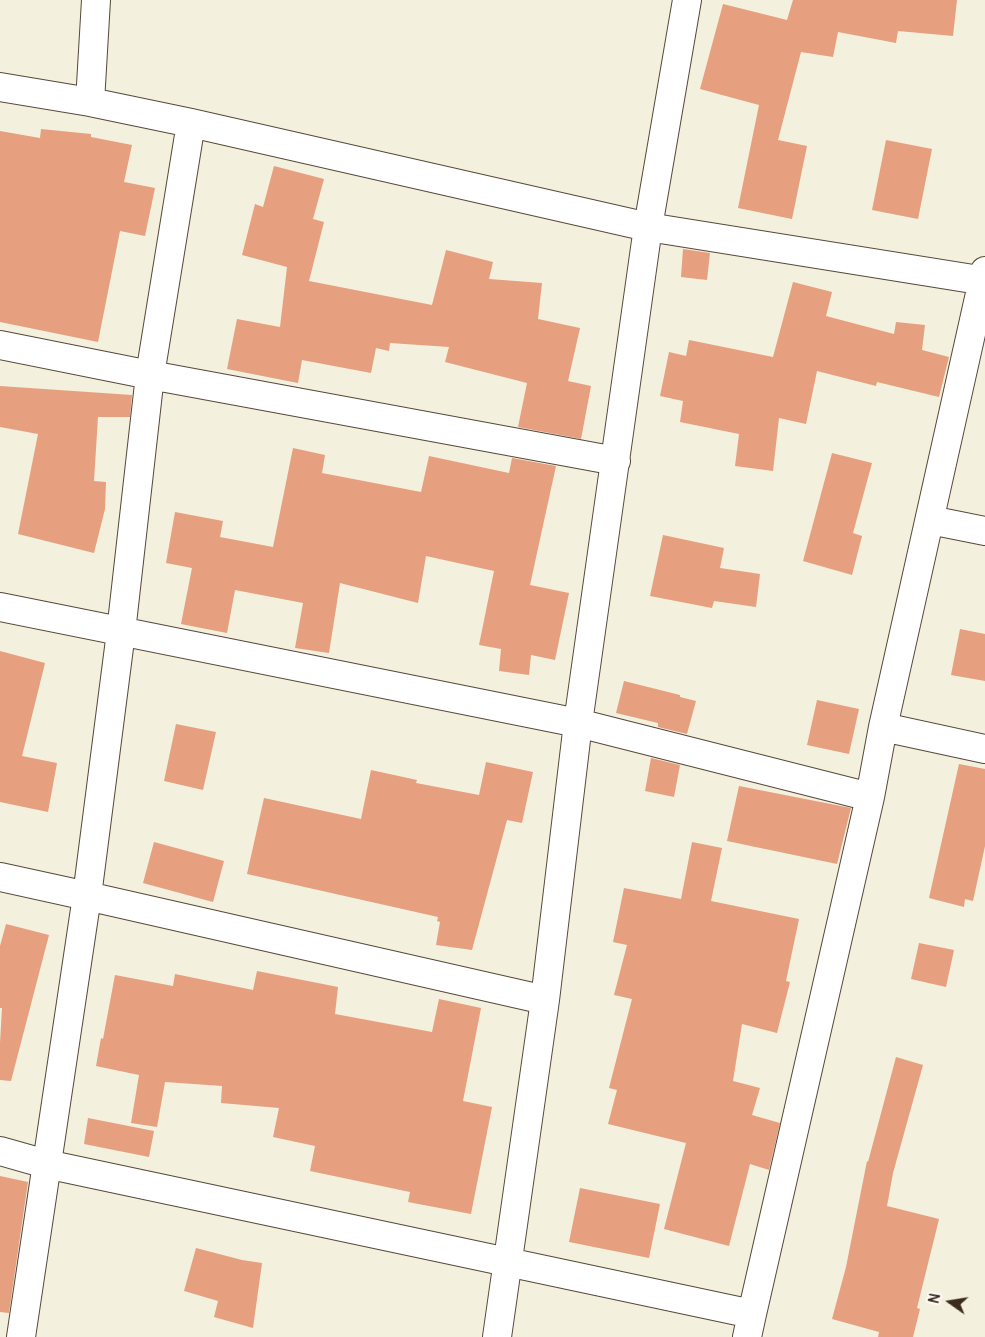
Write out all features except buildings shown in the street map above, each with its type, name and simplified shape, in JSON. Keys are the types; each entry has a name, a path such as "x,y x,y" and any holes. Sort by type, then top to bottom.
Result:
{"street":[{"path":"90,102 96,0"},
{"path":"497,1337 545,1000 578,724 648,227 688,0"},
{"path":"0,87 90,102 191,123 648,227 984,278 883,727 870,796 750,1325 507,1262 46,1164 0,1152"},
{"path":"21,1337 87,896 121,632 150,375 191,123"},
{"path":"0,345 150,375 616,461"},
{"path":"930,520 985,531"},
{"path":"0,607 578,724 870,796"},
{"path":"883,727 985,749"},
{"path":"0,878 545,1000"}]}
